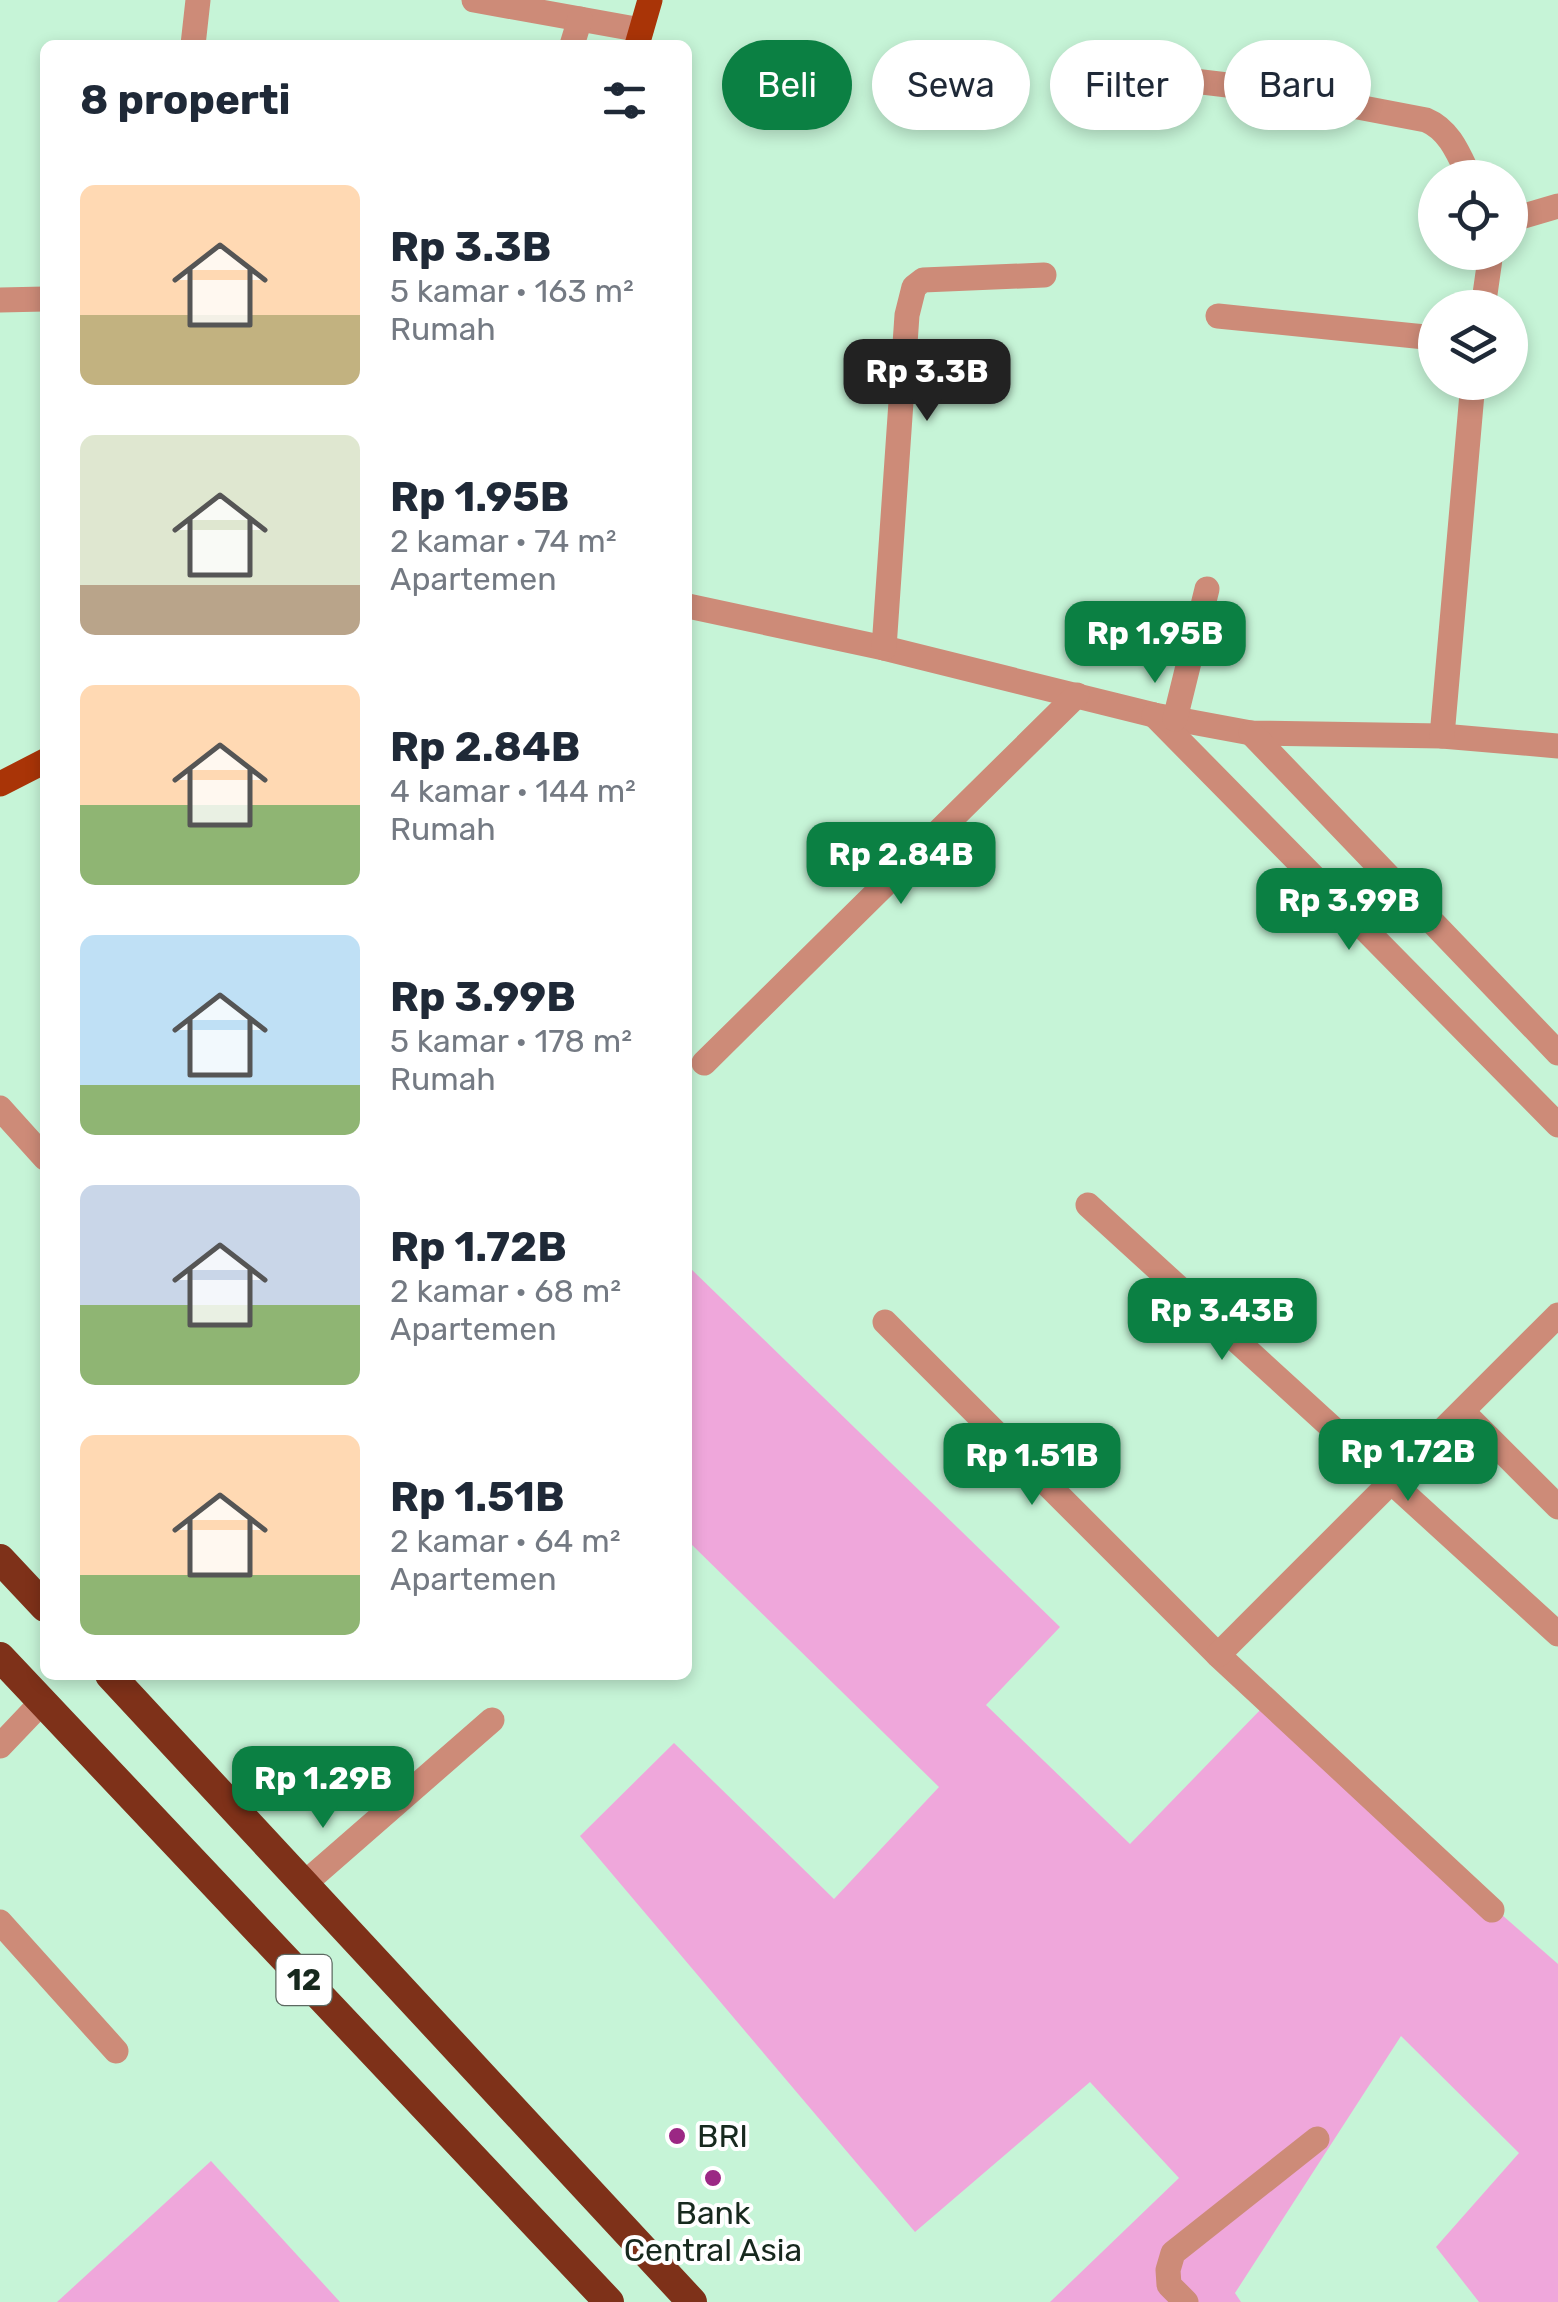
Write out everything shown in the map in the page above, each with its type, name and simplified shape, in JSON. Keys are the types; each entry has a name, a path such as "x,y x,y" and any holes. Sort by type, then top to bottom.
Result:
{"highway":[{"path":"0,1559 40,1602"},
{"name":"12","path":"0,1657 609,2302"},
{"name":"12","path":"115,1680 692,2302"}],"main road":[{"path":"639,38 650,0"},
{"path":"0,784 40,764"}],"street":[{"path":"194,40 198,0"},
{"path":"474,0 580,20 639,38"},
{"path":"574,40 580,20"},
{"path":"1204,81 1426,120 1437,125 1461,160"},
{"path":"1528,215 1558,206"},
{"path":"884,648 907,315 914,287 923,280 1044,275"},
{"path":"0,300 40,300"},
{"path":"1218,316 1418,336"},
{"path":"1442,736 1472,400"},
{"path":"1165,717 1207,588"},
{"path":"692,607 1252,734 1442,736 1558,746"},
{"path":"704,1062 1077,695"},
{"path":"1165,717 1558,1125"},
{"path":"1252,734 1558,1053"},
{"path":"0,1108 40,1152"},
{"path":"1088,1205 1558,1634"},
{"path":"1218,1655 1558,1314"},
{"path":"885,1322 1218,1655 1492,1910"},
{"path":"1463,1412 1558,1507"},
{"path":"0,1746 42,1702"},
{"path":"304,1884 492,1720"},
{"path":"0,1922 116,2051"},
{"path":"1186,2302 1170,2285 1168,2270 1173,2252 1316,2139"}],"shaded area":[{"path":"692,1270 1060,1627 986,1705 1130,1844 1264,1706 1558,1964 1558,2302 1479,2302 1436,2247 1519,2153 1401,2036 1235,2293 1241,2302 1050,2302 1179,2178 1090,2082 915,2232 580,1836 674,1743 834,1899 939,1787 692,1545"},
{"path":"211,2161 340,2302 57,2302"}],"place":[{"name":"BRI","path":"677,2136"},
{"name":"Bank Central Asia","path":"713,2178"}]}
